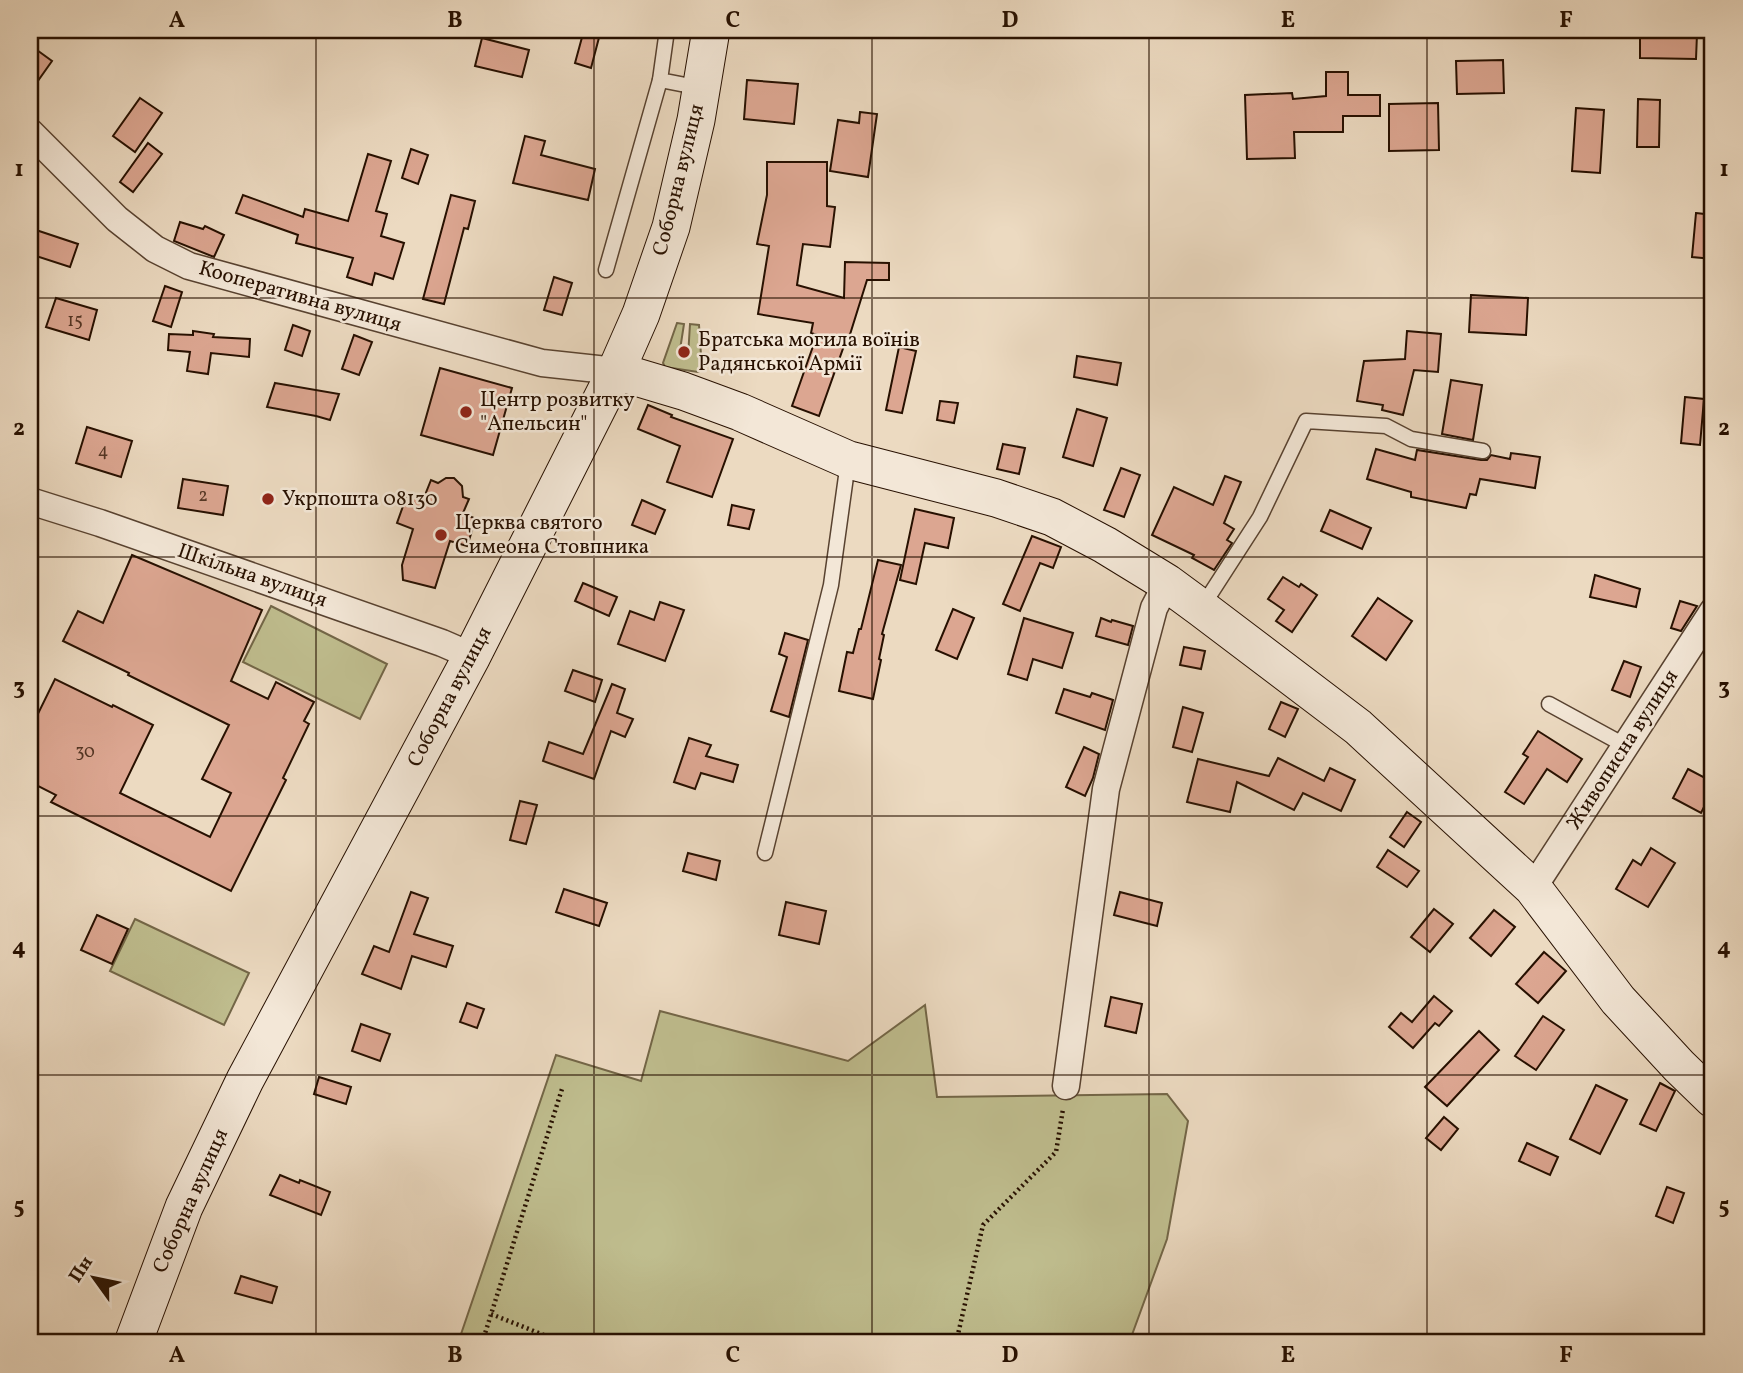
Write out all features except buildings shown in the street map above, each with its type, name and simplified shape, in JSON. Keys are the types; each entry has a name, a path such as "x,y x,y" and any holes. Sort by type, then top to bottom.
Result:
{"main road":[{"name":"Соборна вулиця","path":"133,1343 184,1207 245,1080 472,656 616,370 640,314 671,227 690,149 711,30"},
{"path":"616,370 740,412 849,460 996,498 1052,517 1167,583 1358,727 1533,888 1618,1000 1713,1100"}],"street":[{"name":"Кооперативна вулиця","path":"30,132 117,219 155,249 189,266 542,363 616,370"},
{"name":"Шкільна вулиця","path":"30,501 127,532 472,656"},
{"path":"1066,1086 1106,789 1154,608 1167,583"},
{"name":"Живописна вулиця","path":"1533,888 1713,611"}],"lane":[{"path":"606,270 660,80 667,30"},
{"path":"660,80 702,88"},
{"path":"1201,608 1260,516 1306,421 1385,426 1411,439 1483,451"},
{"path":"765,853 831,585 849,460"},
{"path":"1549,704 1626,746"}],"path":[{"path":"956,1343 983,1225 1056,1152 1066,1086"},
{"path":"482,1343 562,1089"},
{"path":"491,1314 564,1343"}],"shaded area":[{"path":"677,323 684,324 679,356 688,357 690,324 699,325 702,370 698,372 665,367 663,363"},
{"path":"271,606 387,664 360,719 243,662"},
{"path":"135,919 249,973 224,1025 110,971"},
{"path":"925,1005 937,1097 1167,1094 1188,1121 1167,1239 1129,1343 458,1343 556,1055 641,1081 660,1011 848,1061"}],"place":[{"name":"Братська могила воїнів Радянської Армії","path":"684,352"},
{"name":"Центр розвитку \"Апельсин\"","path":"466,412"},
{"name":"Укрпошта 08130","path":"268,499"},
{"name":"Церква святого Симеона Стовпника","path":"441,535"}]}
